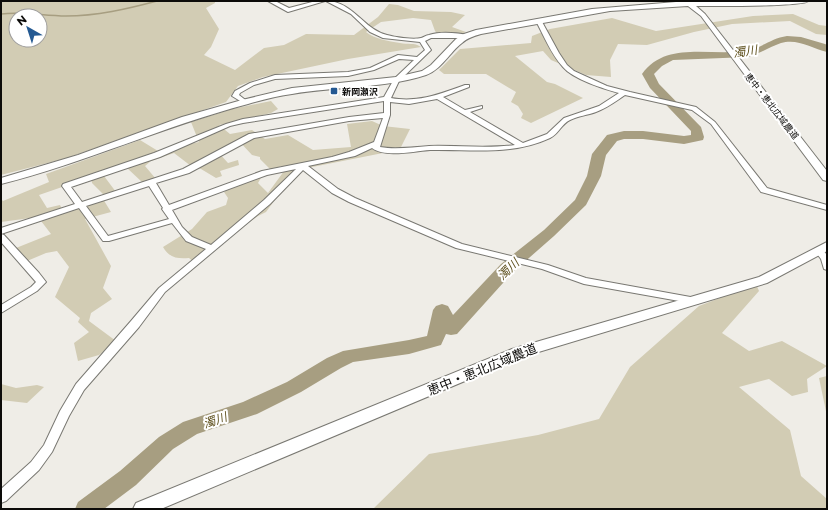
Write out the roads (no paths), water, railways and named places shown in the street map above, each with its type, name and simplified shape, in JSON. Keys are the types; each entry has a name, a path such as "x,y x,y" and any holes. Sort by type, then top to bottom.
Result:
{"street":[{"path":"271,1 288,10 322,1"},
{"path":"329,1 353,13 368,29 379,35 400,40 422,40 430,36 467,36"},
{"path":"1,181 82,157 185,119 245,102 292,91 396,80 425,73 434,67 459,41 467,36 479,32 627,7 686,2 758,4 806,1"},
{"name":"恵中・恵北広域農道","path":"686,2 703,15 827,178"},
{"path":"539,21 556,53 565,66 572,72 606,88 694,108 713,123 764,190 827,208"},
{"path":"422,40 428,50 396,80 387,99 387,115 376,144 376,148 400,150 430,148 482,150 521,146 552,135 564,120 600,109 624,93"},
{"path":"245,102 235,96 237,92 252,84 270,79 293,76 348,74 372,69 398,57 419,59"},
{"path":"174,220 106,239 66,186 157,155 243,120 387,99 396,101 421,102 467,86"},
{"path":"437,96 521,146"},
{"path":"464,112 480,107"},
{"path":"1,231 79,204 186,171 252,136 348,119 387,115"},
{"path":"166,209 265,173 303,166 352,154 376,144"},
{"path":"1,497 35,466 48,448 64,414 80,387 135,324 162,290 267,202 303,166"},
{"path":"303,166 335,191 358,203 459,246 545,267 584,281 696,301"},
{"path":"151,182 166,209 189,238 211,248"},
{"path":"1,237 41,282 34,289 1,310"},
{"path":"823,248 827,267"},
{"name":"恵中・恵北広域農道","path":"142,509 517,353 763,280 823,248"}],"waterway":[{"path":"1,14 17,13 66,16 89,15 157,1"},
{"name":"濁川","path":"86,509 128,478 166,443 190,428 250,408 294,387 334,363 350,356 409,347 435,340 442,310 451,329 507,268 549,233 581,202 594,176 599,154 612,138 624,135 643,135 684,140 698,137 697,130 654,86 648,74 661,61 672,57 734,55 748,53 756,51 774,42 787,39 801,40 827,49"}],"place":[{"name":"新岡瀬沢","path":"334,91"}]}
